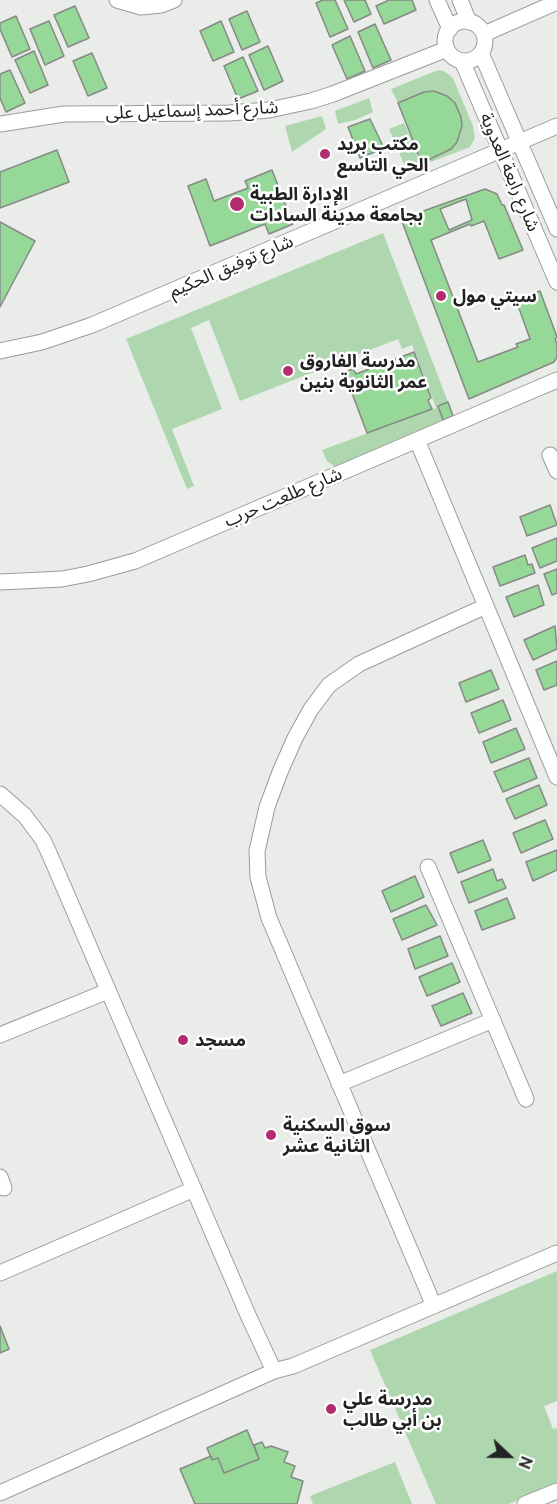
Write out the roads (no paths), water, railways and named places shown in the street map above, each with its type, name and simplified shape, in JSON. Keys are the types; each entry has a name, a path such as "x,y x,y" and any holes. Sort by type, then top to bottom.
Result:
{"street":[{"path":"117,0 141,7 160,5 174,0"},
{"path":"437,0 450,29"},
{"path":"460,0 470,22 480,28 484,34 485,44 481,53 473,60 462,61 456,59 447,49 445,39 455,24 470,22"},
{"path":"484,34 557,2"},
{"name":"شارع أحمد إسماعيل على","path":"0,124 64,114 249,112 289,107 333,94 447,49"},
{"name":"شارع رابعة العدوية","path":"481,53 557,229"},
{"name":"شارع رابعة العدوية","path":"462,61 557,282"},
{"name":"شارع توفيق الحكيم","path":"0,351 42,342 92,325 557,126"},
{"name":"شارع طلعت حرب","path":"0,582 62,579 135,561 557,380"},
{"path":"417,440 557,777"},
{"path":"550,454 557,471"},
{"path":"434,1306 269,918 258,876 257,851 267,807 295,738 311,709 329,685 359,664 486,606"},
{"path":"0,794 26,816 43,840 274,1371"},
{"path":"428,867 526,1099"},
{"path":"0,1035 108,991"},
{"path":"339,1084 493,1020"},
{"path":"0,1273 194,1189"},
{"path":"0,1493 274,1371 293,1366 557,1253"},
{"path":"525,1504 557,1491"}],"place":[{"name":"مكتب بريد الحي التاسع","path":"325,154"},
{"name":"الإدارة الطبية بجامعة مدينة السادات","path":"237,204"},
{"name":"سيتي مول","path":"441,296"},
{"name":"مدرسة الفاروق عمر الثانوية بنين","path":"288,371"},
{"name":"مسجد","path":"183,1040"},
{"name":"سوق السكنية الثانية عشر","path":"271,1135"},
{"name":"مدرسة علي بن أبي طالب","path":"331,1409"}]}
